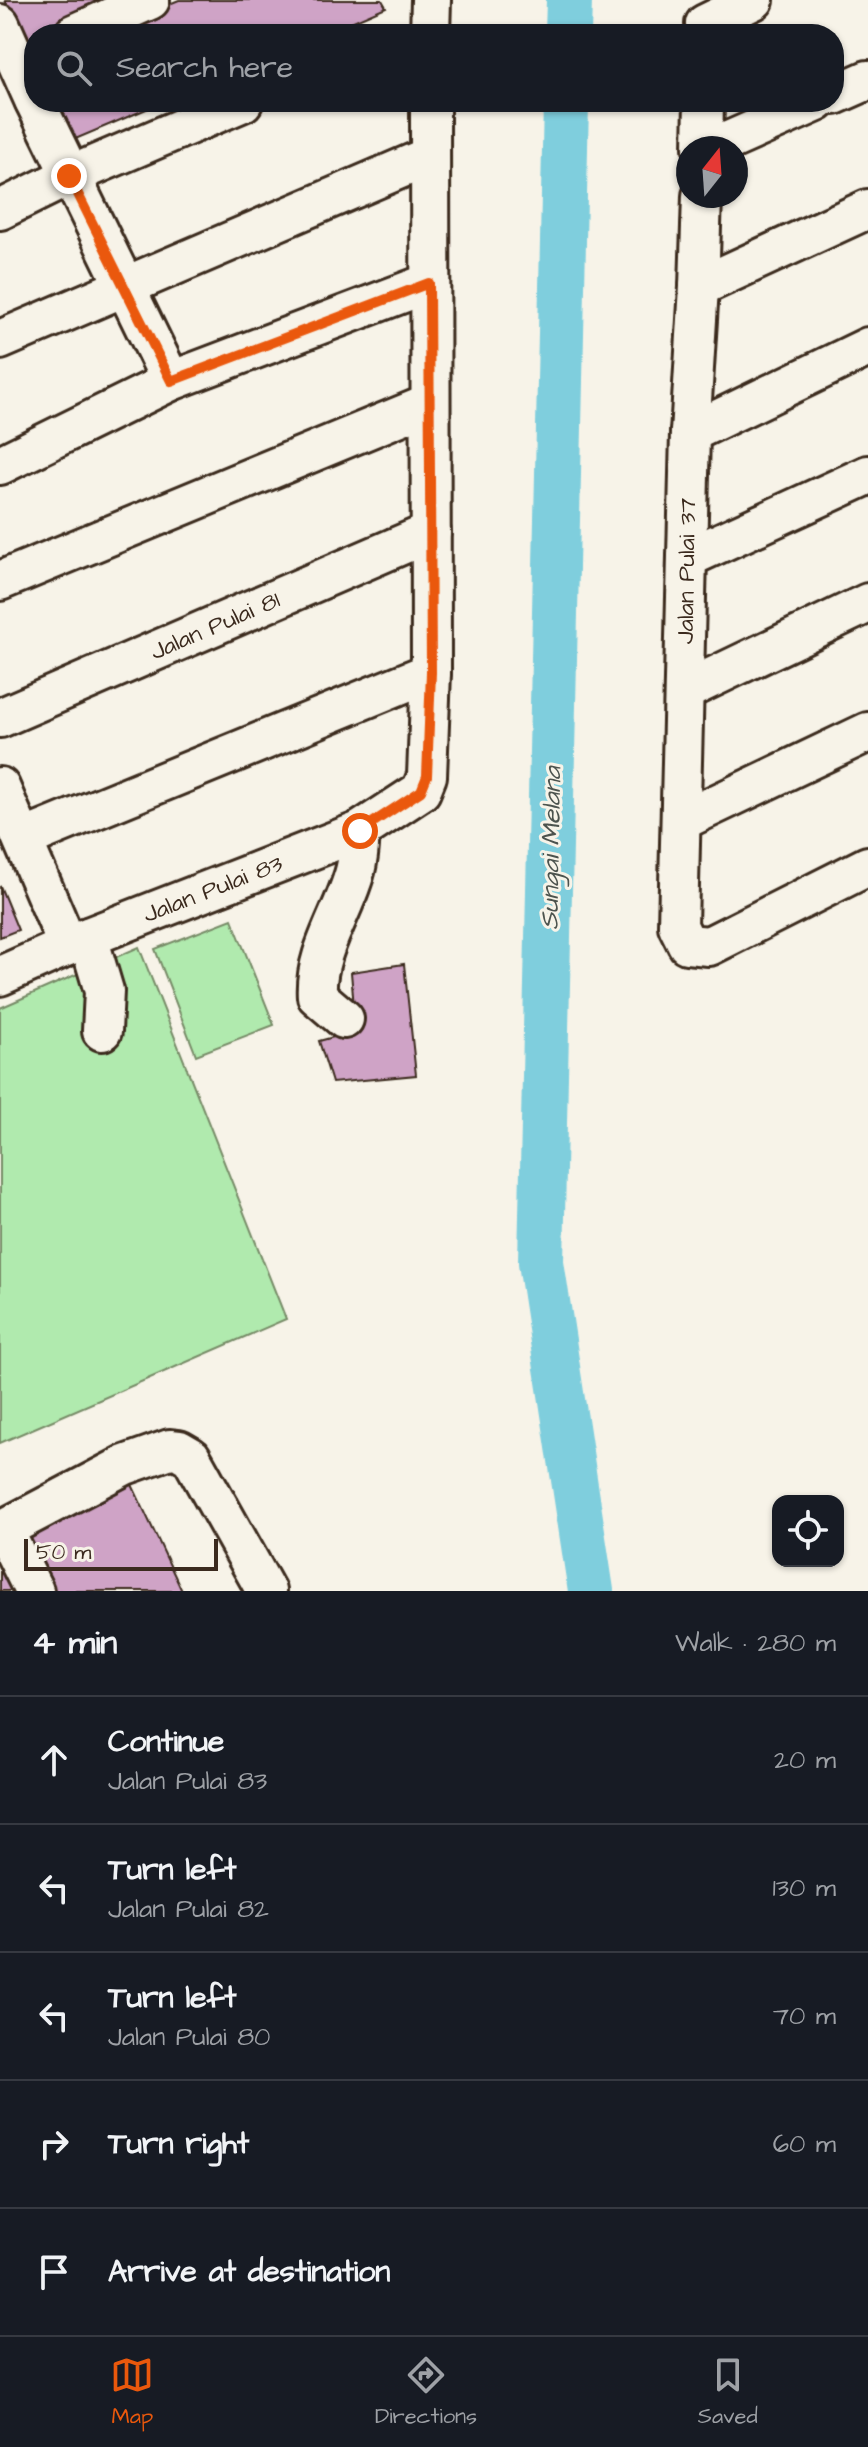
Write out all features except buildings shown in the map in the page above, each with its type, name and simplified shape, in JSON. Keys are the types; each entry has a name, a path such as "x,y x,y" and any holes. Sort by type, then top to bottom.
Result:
{"street":[{"path":"96,24 150,0"},
{"path":"705,19 754,0"},
{"path":"0,24 24,78"},
{"path":"844,91 868,80"},
{"path":"39,112 171,381"},
{"path":"0,210 69,176 219,112"},
{"path":"23,839 431,672 430,112"},
{"path":"703,136 704,112"},
{"path":"740,136 794,112"},
{"path":"0,340 430,156"},
{"name":"Jalan Pulai 37","path":"702,208 690,433 678,926 687,944 709,946 865,874"},
{"path":"699,287 868,209"},
{"path":"0,465 171,381 429,283"},
{"path":"690,433 868,347"},
{"path":"0,581 429,404"},
{"path":"687,558 868,475"},
{"name":"Jalan Pulai 81","path":"0,718 431,532"},
{"path":"684,691 868,603"},
{"name":"Jalan Pulai 83","path":"0,976 78,941 360,831 421,791 427,776 431,672"},
{"path":"681,821 868,732"},
{"path":"0,787 23,839 104,991 102,1031"},
{"path":"344,1019 317,996 316,985 319,968 353,878 360,831"},
{"path":"34,1591 2,1530 125,1465 170,1449 191,1457 266,1591"}],"green space":[{"path":"232,919 274,1025 196,1055 155,949"},
{"path":"139,947 286,1319 0,1443 0,1008"}],"waterway":[{"name":"Sungai Melana","path":"568,24 569,0"},
{"name":"Sungai Melana","path":"566,112 541,1262 591,1591"}],"route":[{"path":"69,176 171,381 429,283 431,672 427,776 421,791 360,831"}]}
